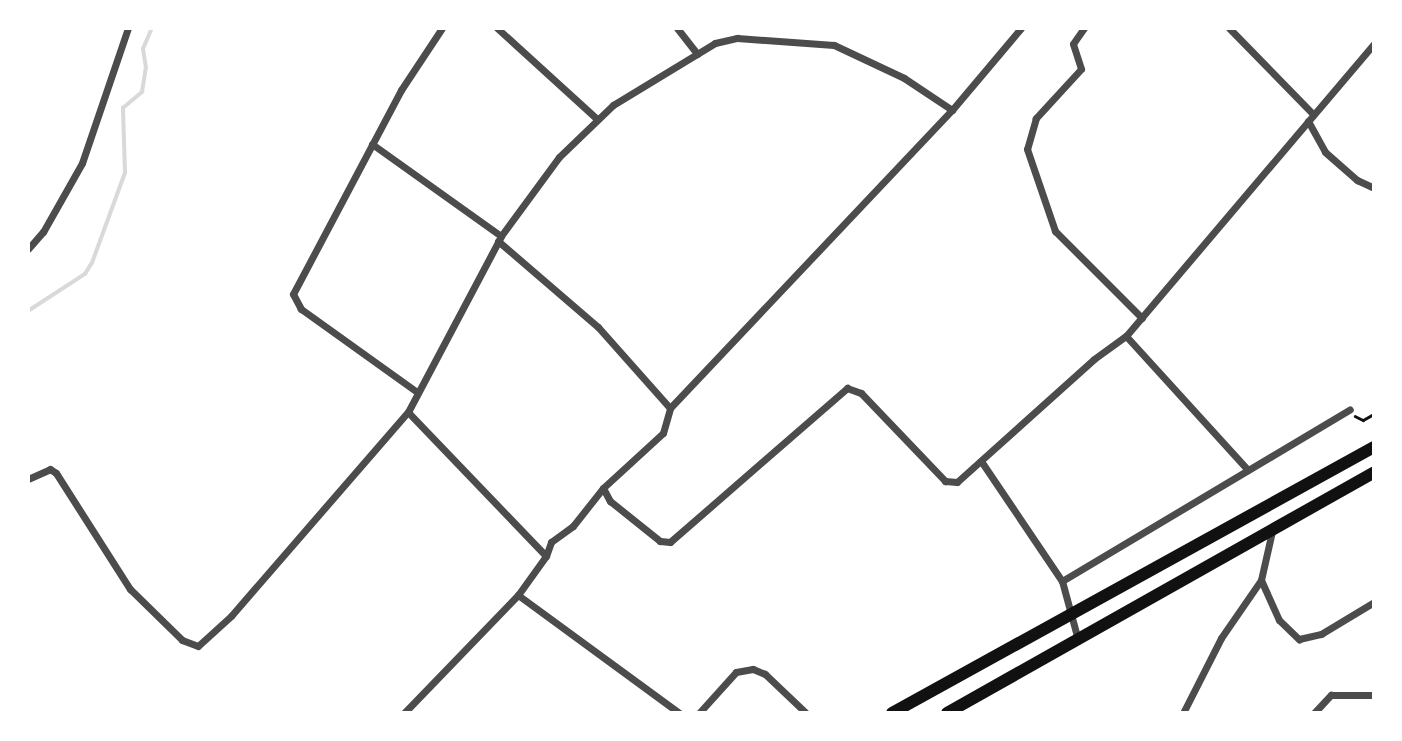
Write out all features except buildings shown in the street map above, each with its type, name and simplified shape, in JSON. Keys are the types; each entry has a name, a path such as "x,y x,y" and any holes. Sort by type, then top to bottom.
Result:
{"main road":[{"path":"892,713 1374,447"},
{"path":"952,712 1374,472"}],"street":[{"path":"28,249 43,232 82,163 128,28"},
{"path":"417,392 294,300 301,275 372,144 442,28"},
{"path":"497,28 597,119"},
{"path":"677,28 697,54"},
{"path":"404,713 518,595 546,556 551,542 573,526 603,488 663,433 670,408 952,110 1021,28"},
{"path":"1084,28 1073,44 1082,69 1036,118 1027,149 1055,231 1142,318"},
{"path":"1229,28 1311,118 1325,152 1357,180 1374,188"},
{"path":"28,478 50,470 56,474 130,589 174,634 198,646 232,616 408,412 500,239 559,157 597,119 697,54 737,38 817,40 904,78 952,110"},
{"path":"603,488 610,501 660,541 670,542 847,388 861,394 945,481 957,482 1094,359 1126,336 1374,44"},
{"path":"372,144 500,239 598,327 670,408"},
{"path":"1126,336 1248,470"},
{"path":"1062,581 1350,409"},
{"path":"408,412 546,556"},
{"path":"981,461 1062,581 1078,641"},
{"path":"1183,713 1221,638 1261,580 1272,530"},
{"path":"1261,580 1279,620 1299,639 1321,634 1374,602"},
{"path":"518,595 679,713"},
{"path":"699,713 736,672 753,669 765,674 806,713"},
{"path":"1314,713 1331,695 1374,695"}],"path":[{"path":"1350,409 1363,420 1374,414"}],"waterway":[{"path":"28,311 85,274 92,263 125,173 123,108 142,92 146,68 143,49 152,28"}]}
